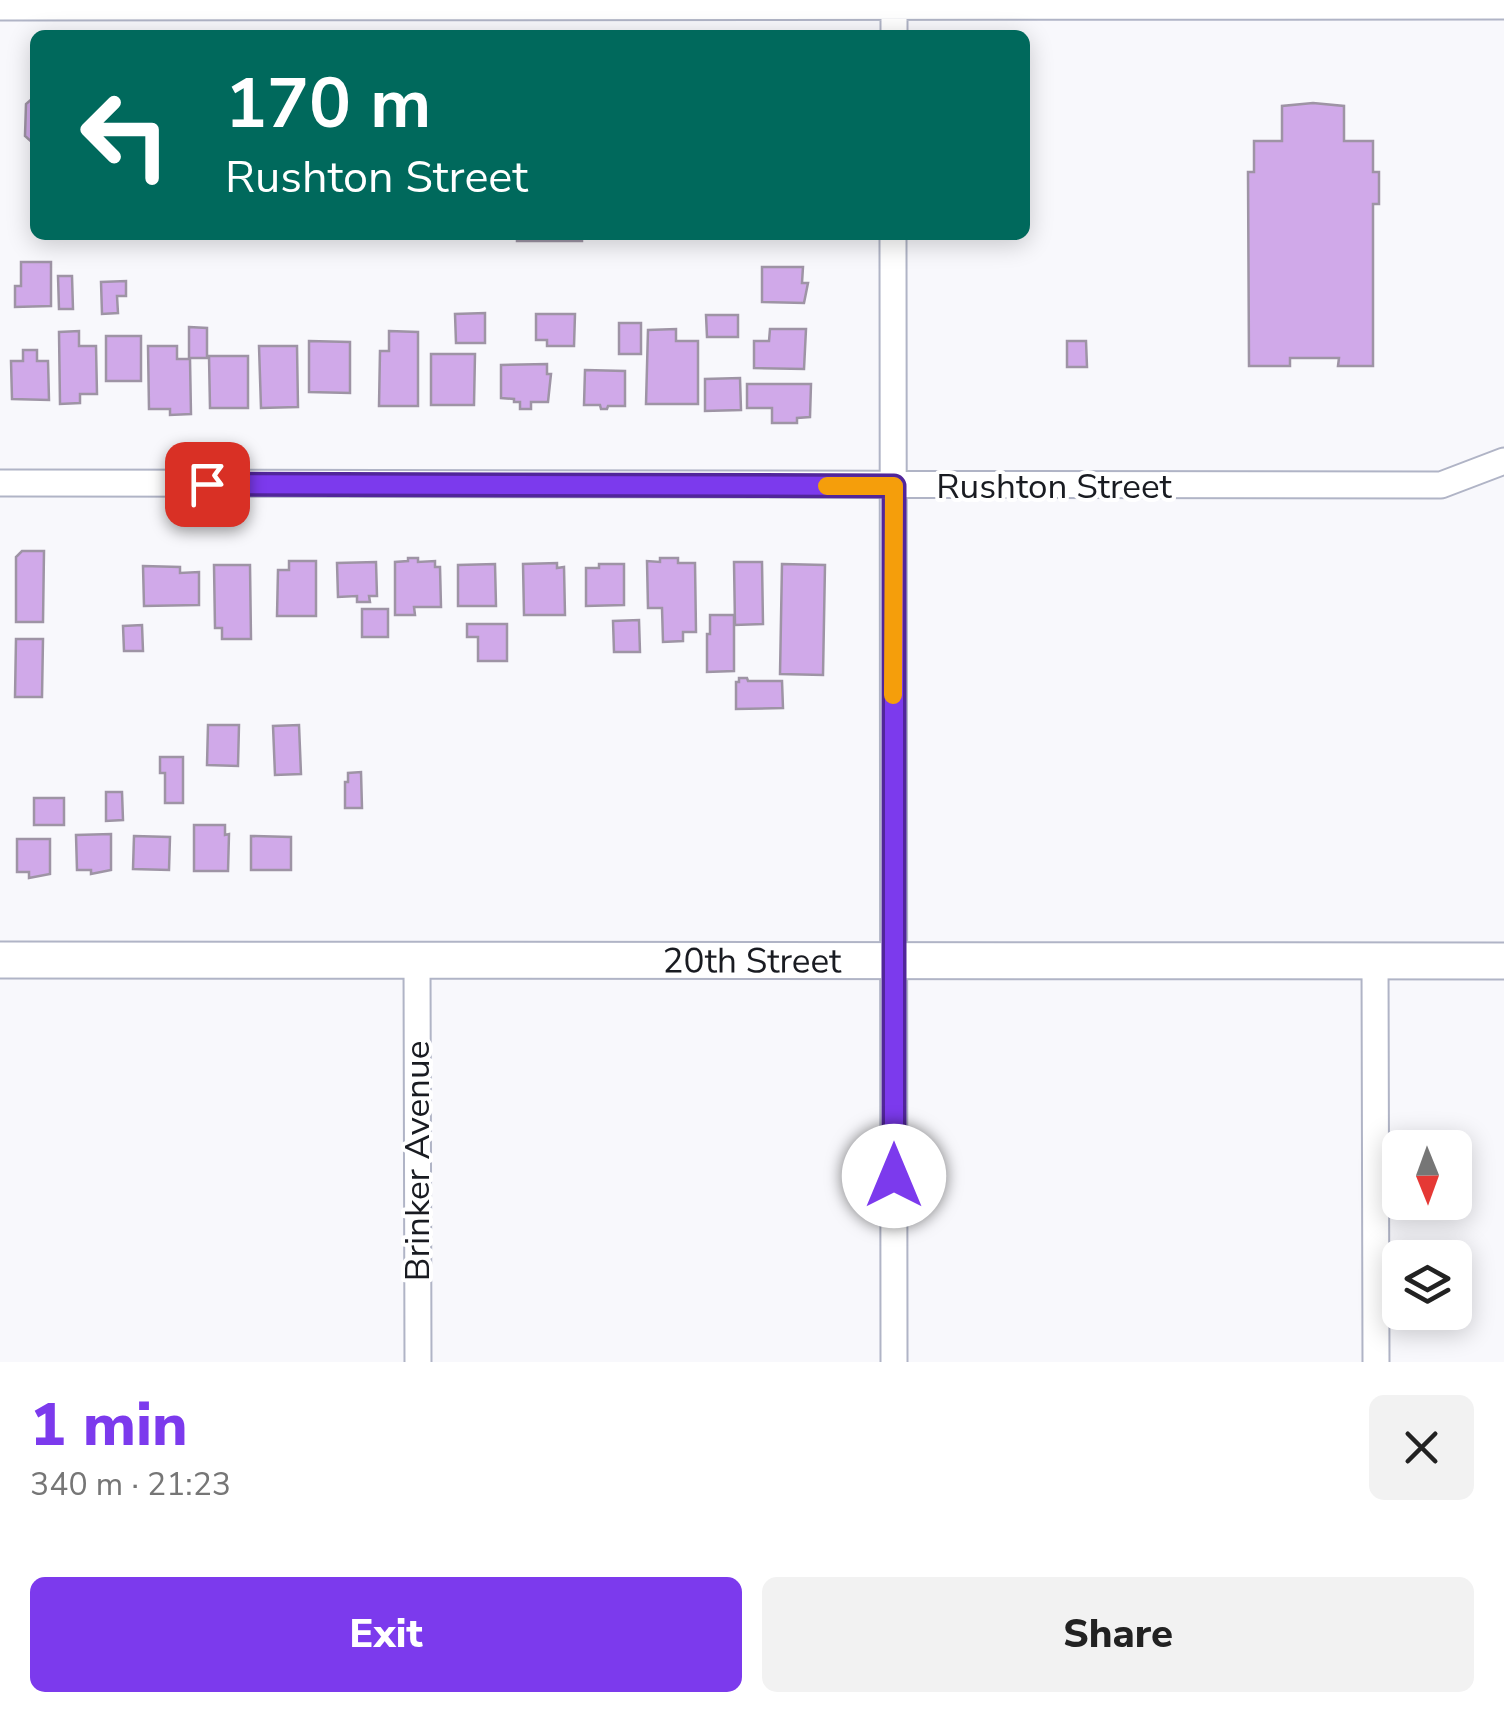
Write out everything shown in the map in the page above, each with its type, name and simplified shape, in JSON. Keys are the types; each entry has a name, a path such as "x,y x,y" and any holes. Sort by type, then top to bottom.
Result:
{"main road":[{"name":"20th Street","path":"0,960 1504,961"}],"street":[{"path":"0,7 894,3 1504,6"},
{"path":"894,3 894,30"},
{"path":"893,240 894,1362"},
{"name":"Rushton Street","path":"0,484 1442,485 1504,462"},
{"name":"Brinker Avenue","path":"418,960 418,1362"},
{"path":"1376,960 1376,1362"}],"building":[{"path":"30,101 30,140 25,136 26,104"},
{"path":"1282,106 1344,106 1344,141 1373,141 1373,172 1379,172 1379,204 1373,204 1373,366 1338,366 1339,358 1290,358 1290,366 1249,366 1248,172 1254,172 1254,141 1282,141"},
{"path":"517,240 582,240 582,241"},
{"path":"21,262 51,262 51,306 15,307 15,286 21,286"},
{"path":"762,267 803,267 802,283 808,283 804,303 762,302"},
{"path":"58,276 72,276 73,309 59,309"},
{"path":"126,281 126,296 117,296 118,313 102,314 101,282"},
{"path":"485,313 485,343 456,343 455,314"},
{"path":"536,314 575,314 574,346 547,346 547,340 536,340"},
{"path":"706,315 738,315 738,337 707,337"},
{"path":"619,323 641,323 641,354 619,354"},
{"path":"189,327 207,328 207,358 189,358"},
{"path":"676,329 676,341 698,341 698,404 646,404 648,330"},
{"path":"770,329 806,329 804,369 754,368 754,341 769,341"},
{"path":"79,331 79,346 96,346 97,394 80,394 80,403 60,404 59,332"},
{"path":"389,331 418,332 418,406 379,406 380,351 389,351"},
{"path":"106,336 141,336 141,381 106,381"},
{"path":"309,341 350,342 350,393 309,392"},
{"path":"1067,341 1086,341 1087,367 1067,367"},
{"path":"148,346 177,346 177,359 190,359 191,414 170,415 170,409 149,409"},
{"path":"259,346 297,346 298,407 261,408"},
{"path":"23,350 37,350 37,361 48,361 49,400 12,399 11,361 23,361"},
{"path":"431,354 475,354 474,405 431,405"},
{"path":"209,356 248,356 248,408 210,408"},
{"path":"547,364 547,374 551,374 548,402 531,402 531,409 520,409 520,402 501,398 501,365"},
{"path":"585,370 625,371 625,406 601,409 600,405 584,405"},
{"path":"740,378 741,410 705,411 705,379"},
{"path":"747,384 811,384 810,417 797,418 797,423 772,423 772,408 747,408"},
{"path":"22,551 44,551 43,622 16,622 16,557"},
{"path":"408,558 435,561 435,567 440,567 441,607 414,607 415,615 395,615 395,562"},
{"path":"660,558 695,563 696,632 683,632 683,641 663,642 662,608 648,608 647,561 660,562"},
{"path":"289,561 316,561 316,616 277,616 278,570 289,570"},
{"path":"376,562 377,596 369,596 370,602 357,602 357,596 338,597 337,563"},
{"path":"734,562 762,562 763,624 735,625"},
{"path":"557,563 557,568 564,567 565,615 524,615 523,564"},
{"path":"495,564 496,606 458,606 458,565"},
{"path":"599,564 624,564 624,605 586,606 586,568 599,568"},
{"path":"782,564 825,565 823,675 780,674"},
{"path":"214,565 250,565 251,639 222,639 222,628 215,628"},
{"path":"143,566 180,567 180,573 199,572 199,605 144,606"},
{"path":"362,609 388,609 388,637 362,637"},
{"path":"710,615 734,615 734,671 707,672"},
{"path":"639,620 640,652 614,652 613,621"},
{"path":"467,624 507,624 507,661 478,661 478,637 467,637"},
{"path":"142,625 143,651 124,651 123,626"},
{"path":"16,639 43,639 42,697 15,697"},
{"path":"739,678 782,681 783,708 736,709"},
{"path":"208,725 239,725 238,766 207,765"},
{"path":"299,725 301,774 275,775 273,726"},
{"path":"160,757 183,757 183,803 165,803 165,773 160,773"},
{"path":"361,772 362,808 345,808 348,773"},
{"path":"106,792 122,792 123,820 106,821"},
{"path":"34,798 64,798 64,825 34,825"},
{"path":"194,825 225,825 225,835 229,834 228,871 194,871"},
{"path":"111,834 111,870 91,874 91,870 77,870 76,835"},
{"path":"134,836 170,837 169,870 133,869"},
{"path":"251,836 291,837 291,870 251,870"},
{"path":"17,839 50,839 50,874 29,878 29,872 17,872"}],"slow traffic":[{"path":"827,486 894,486 893,695"}],"route":[{"path":"207,484 894,486 894,1176"}]}
